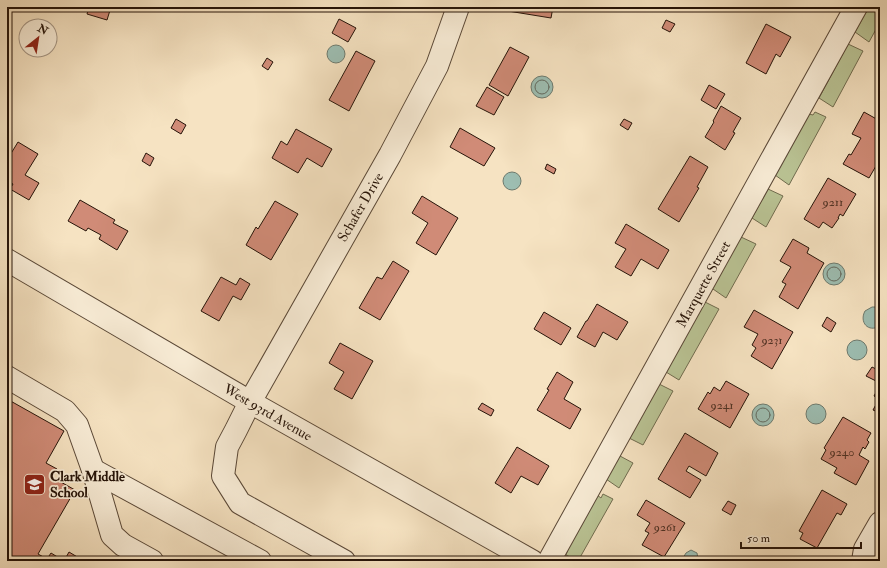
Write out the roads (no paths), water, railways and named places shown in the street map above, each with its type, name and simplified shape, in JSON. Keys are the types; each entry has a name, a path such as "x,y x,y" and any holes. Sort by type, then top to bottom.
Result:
{"street":[{"name":"Schafer Drive","path":"344,561 240,503 223,476 227,447 250,402 393,149 436,66 458,7"},
{"name":"Marquette Street","path":"549,561 856,7"},
{"name":"West 93rd Avenue","path":"7,260 250,402 532,561"},
{"path":"7,378 66,411 77,425 93,470 112,535 123,545 152,561"},
{"path":"93,470 260,561"},
{"path":"863,561 865,548 880,523"}],"water":[{"path":"336,45 342,48 345,54 342,60 336,63 330,60 327,54 330,48"},
{"path":"542,76 550,79 553,87 550,95 542,98 534,95 531,87 534,79"},
{"path":"512,172 518,175 521,181 518,187 512,190 506,187 503,181 506,175"},
{"path":"834,263 842,266 845,274 842,282 834,285 826,282 823,274 826,266"},
{"path":"875,307 880,311 880,326 876,328 868,327 863,319 865,311"},
{"path":"857,340 864,343 867,350 864,357 857,360 850,357 847,350 850,343"},
{"path":"763,404 771,407 774,415 771,423 763,426 755,423 752,415 755,407"},
{"path":"816,404 823,407 826,414 823,421 816,424 809,421 806,414 809,407"},
{"path":"691,550 697,553 697,561 681,561 686,553"}],"place":[{"name":"Clark Middle School","path":"35,484"}]}
